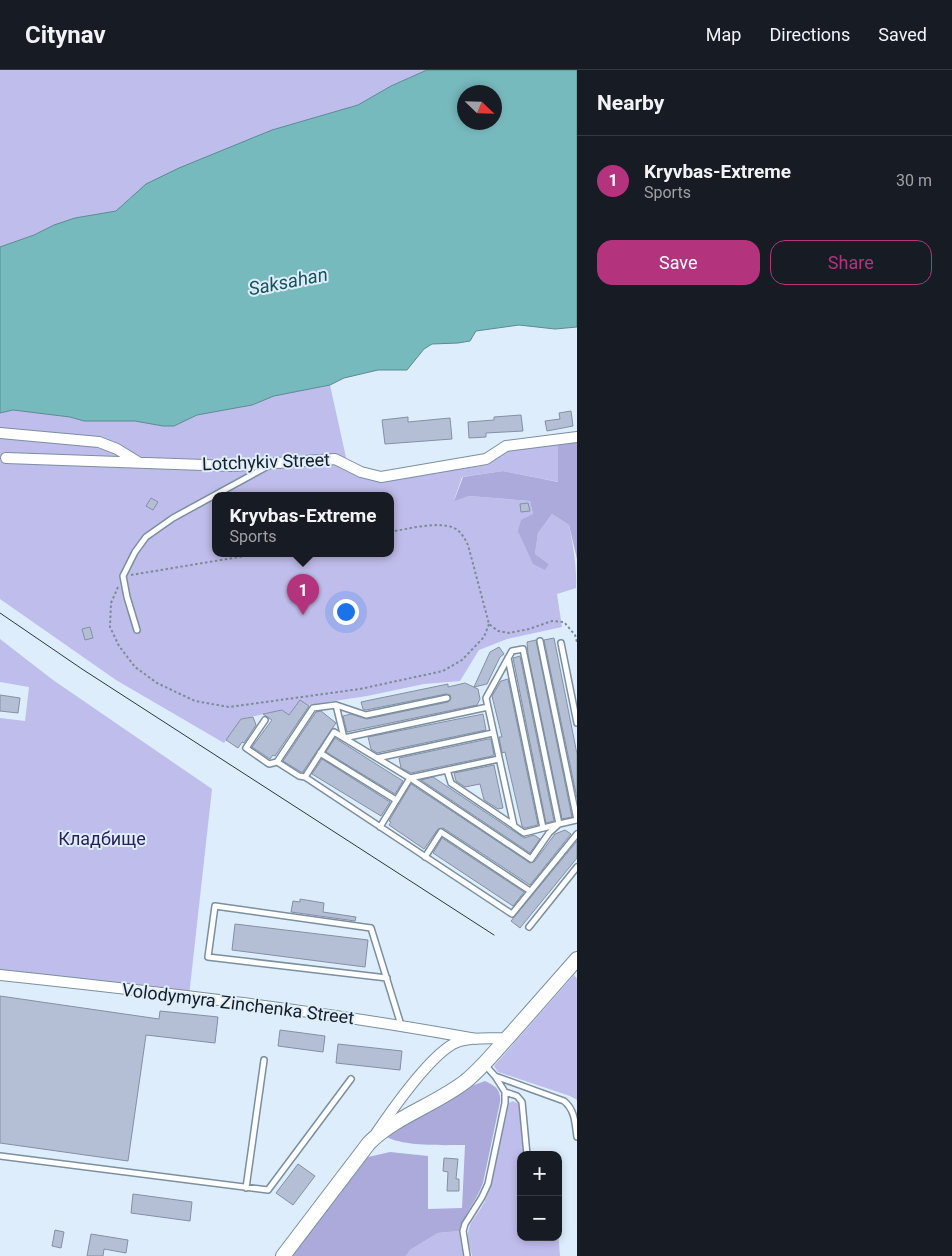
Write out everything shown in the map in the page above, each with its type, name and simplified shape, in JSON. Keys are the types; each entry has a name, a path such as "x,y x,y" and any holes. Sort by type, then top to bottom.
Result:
{"main road":[{"name":"Volodymyra Zinchenka Street","path":"283,1256 369,1143 379,1133 465,1082 485,1064 577,959"}],"street":[{"path":"0,433 99,442 117,449 138,462"},
{"name":"Lotchykiv Street","path":"6,458 232,466 335,459 361,472 380,476 486,459 506,446 577,437"},
{"name":"Volodymyra Zinchenka Street","path":"0,975 189,996 401,1025 476,1039"},
{"name":"Volodymyra Zinchenka Street","path":"369,1143 418,1078 445,1049 461,1040 506,1038"}],"lane":[{"path":"219,492 272,463"},
{"path":"137,630 123,576 135,552 146,537 172,518 212,496"},
{"path":"448,770 451,783 524,833 577,820 540,641"},
{"path":"561,643 577,723"},
{"path":"514,826 486,698 512,651 523,648 559,824"},
{"path":"508,658 544,828"},
{"path":"265,720 246,748 268,764 277,762 313,708 336,705 366,715 447,698"},
{"path":"336,705 344,738"},
{"path":"344,738 488,707"},
{"path":"305,777 334,732 410,778 531,859 549,834 559,824"},
{"path":"377,758 493,733"},
{"path":"320,753 396,800"},
{"path":"380,827 410,778 499,759"},
{"path":"277,762 299,776 305,777 512,914 577,834"},
{"path":"425,857 441,832 530,891"},
{"path":"528,927 577,867"},
{"path":"387,978 208,957 215,906 371,928 387,978 401,1025"},
{"path":"246,1188 264,1060"},
{"path":"467,1256 463,1231 465,1224 488,1184 505,1103 505,1092 485,1064"},
{"path":"495,1076 564,1101 569,1105 573,1113 577,1137"},
{"path":"0,1156 268,1190 351,1079"},
{"path":"505,1092 517,1096 522,1102 527,1151"}],"path":[{"path":"240,557 123,576 111,603 110,627 119,646 135,668 157,683 196,701 228,708 360,689 443,671 462,660 484,638 489,624 468,545 455,528 444,525 394,531"},
{"path":"489,624 498,631 509,633 529,629 552,620 564,622 575,635 577,642"}],"green space":[{"path":"0,70 427,70 391,86 358,105 272,130 218,153 130,198 116,211 75,218 0,247"},
{"path":"330,385 349,471 360,477 381,481 487,465 509,449 558,443 559,482 503,471 462,477 454,500 469,496 530,501 533,514 533,564 549,564 535,554 538,533 552,514 569,525 575,564 576,588 557,594 562,627 507,639 479,650 460,681 424,684 367,696 308,705 300,700 289,715 282,710 241,719 224,743 116,680 0,599 0,413 13,410 70,417 84,421 135,421 174,426 197,415 252,405 274,396"},
{"name":"Кладбище","path":"0,639 53,680 212,789 189,996 0,975 0,718 25,721 29,687 0,682"},
{"path":"574,975 577,979 577,1100 498,1072 494,1066"},
{"path":"513,1101 519,1104 523,1151 517,1151 517,1241 559,1241 560,1256 472,1256 468,1232 490,1188 509,1103"},
{"path":"459,1231 463,1256 406,1256 410,1250 438,1233"}],"shaded area":[{"path":"577,441 577,559 569,525 552,514 538,533 535,554 549,564 545,570 533,564 518,531 521,520 533,514 530,501 469,496 454,501 463,477 503,471 558,482 558,443"},
{"path":"485,1081 497,1089 500,1094 500,1102 483,1183 459,1231 438,1233 410,1250 406,1256 292,1256 368,1157 390,1152 428,1156 428,1209 462,1208 465,1145 400,1142 383,1135 466,1088"}],"water":[{"name":"Saksahan","path":"427,70 577,70 577,327 555,329 519,325 476,331 470,341 432,344 424,349 407,370 378,370 344,378 330,385 274,396 252,405 197,415 174,426 135,421 84,421 70,417 13,410 0,413 0,247 75,218 116,211 146,184 179,168 272,130 358,105 391,86"}],"building":[{"path":"571,411 573,426 547,431 545,421 560,419 559,413"},
{"path":"521,415 523,431 486,433 486,437 469,438 468,422 494,420 494,417"},
{"path":"408,417 408,422 450,418 452,439 385,444 382,420"},
{"path":"151,498 158,502 153,510 146,506"},
{"path":"528,503 530,511 521,512 520,504"},
{"path":"90,627 93,638 85,640 82,629"},
{"path":"554,638 577,754 577,798 544,640"},
{"path":"536,640 572,817 562,819 528,654 527,642"},
{"path":"499,647 504,654 500,657 487,684 474,687 490,652"},
{"path":"520,656 554,821 546,823 513,658"},
{"path":"508,679 538,825 525,828 522,826 505,752 502,753 499,737 502,737 492,696 501,681"},
{"path":"465,683 478,689 480,699 477,705 347,732 343,716 351,714 367,719 448,702 451,698 450,695 446,694 366,710 363,709 361,702 448,684 448,687"},
{"path":"0,695 20,698 18,713 0,711"},
{"path":"300,700 309,706 275,756 273,755 270,759 252,747 272,720 263,714 282,710 289,715"},
{"path":"321,711 336,723 303,772 301,772 283,761 316,712"},
{"path":"483,714 486,730 377,753 371,749 368,737"},
{"path":"253,717 256,725 244,743 242,742 238,748 226,740 241,719"},
{"path":"335,738 403,781 395,794 326,752"},
{"path":"491,739 494,755 492,756 411,773 401,768 399,758"},
{"path":"322,759 390,802 381,816 312,774"},
{"path":"494,765 503,808 498,809 484,800 480,784 465,787 456,781 454,773"},
{"path":"433,777 524,838 534,835 540,839 530,853 421,780"},
{"path":"411,784 530,863 535,861 555,834 565,830 571,834 530,885 443,828 438,829 424,849 389,825 391,822 389,821"},
{"path":"442,838 524,892 513,906 433,853"},
{"path":"577,841 577,858 520,928 511,921"},
{"path":"300,899 324,903 323,912 356,917 355,921 291,912 293,901 300,902"},
{"path":"235,924 368,940 365,967 232,950"},
{"path":"0,996 159,1019 160,1011 218,1017 215,1043 146,1035 128,1161 0,1143"},
{"path":"280,1030 325,1036 323,1052 278,1046"},
{"path":"338,1044 402,1051 400,1070 336,1063"},
{"path":"444,1158 458,1159 456,1179 459,1179 459,1191 447,1191 448,1172 443,1171"},
{"path":"298,1164 315,1176 293,1205 276,1193"},
{"path":"133,1194 192,1202 190,1221 131,1213"},
{"path":"55,1230 64,1232 61,1248 52,1246"},
{"path":"91,1234 128,1240 126,1253 104,1249 103,1256 87,1256"}],"tram line":[{"path":"0,613 82,669 494,935"}],"place":[{"name":"Kryvbas-Extreme","path":"303,615"}]}
